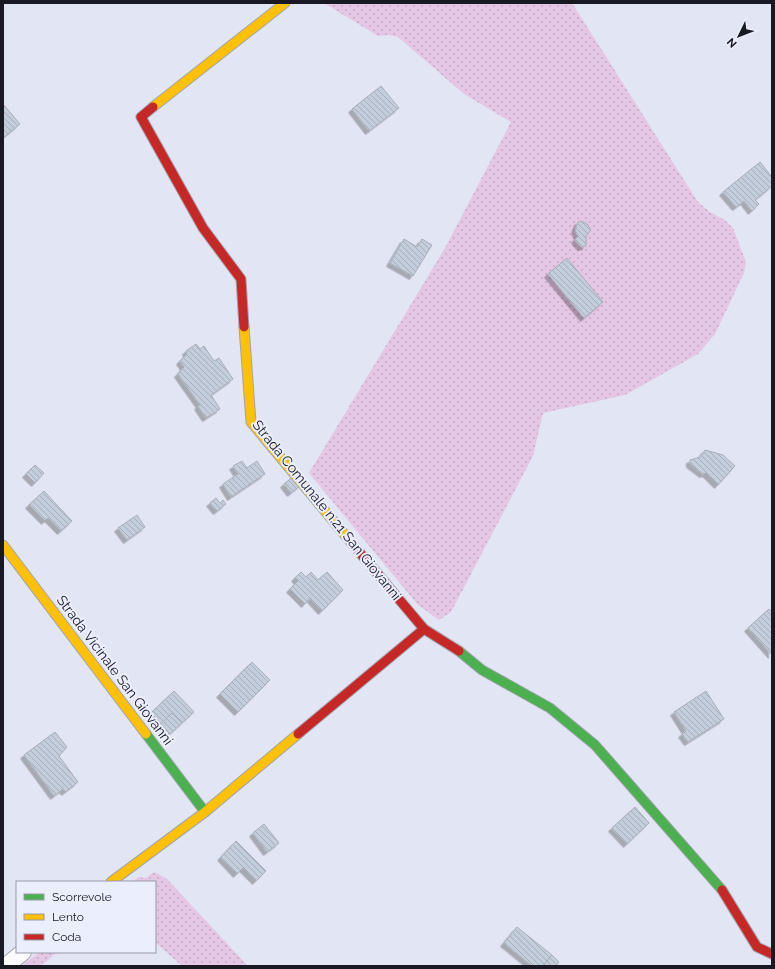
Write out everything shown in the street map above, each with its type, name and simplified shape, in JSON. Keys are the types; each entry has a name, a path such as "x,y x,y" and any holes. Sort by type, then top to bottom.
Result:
{"street":[{"name":"Strada Comunale n.21 San Giovanni","path":"285,3 141,117 203,228 241,279 251,422 424,629 455,648 482,670 550,708 596,745 720,886 757,947 772,954"},
{"name":"Strada Vicinale San Giovanni","path":"3,546 205,812"},
{"path":"112,881 205,812 424,629"},
{"path":"6,966 22,953"}],"shaded area":[{"path":"324,3 572,3 698,202 710,212 725,220 733,228 746,262 744,273 715,334 698,354 625,395 543,413 533,456 451,612 439,620 418,605 309,473 445,248 511,122 464,94 398,37 388,35 378,36"},
{"path":"154,872 167,879 248,966 182,966 156,943 156,881 133,881 139,877 146,878"},
{"path":"39,953 60,953 55,954 41,966 21,966"}],"building":[{"path":"381,86 399,108 369,131 352,109"},
{"path":"3,104 20,124 3,138"},
{"path":"760,162 772,177 772,186 755,200 759,204 752,211 744,201 736,207 723,192"},
{"path":"581,221 587,224 591,230 586,236 586,246 581,247 575,240 578,236 575,230 578,222"},
{"path":"404,239 417,247 422,239 432,245 413,276 390,263"},
{"path":"567,258 603,302 584,318 548,274"},
{"path":"196,344 200,349 204,346 214,361 219,358 233,379 211,395 220,409 206,418 198,406 200,405 178,374 184,367 180,361 187,354 186,351"},
{"path":"705,450 723,455 735,466 718,485 706,473 703,474 690,464 690,460 700,457"},
{"path":"242,461 247,468 257,461 265,474 231,497 223,484 238,474 233,466"},
{"path":"35,465 44,473 35,483 26,474"},
{"path":"294,476 301,485 291,493 284,484"},
{"path":"44,491 72,521 61,531 48,518 45,521 29,505"},
{"path":"216,498 220,503 223,500 226,504 217,511 210,503"},
{"path":"137,515 145,527 127,540 118,528"},
{"path":"301,572 306,577 311,572 318,580 327,572 343,590 322,611 310,598 305,604 290,589 298,581 295,578"},
{"path":"769,609 772,612 772,655 748,628"},
{"path":"252,662 270,680 238,712 220,694"},
{"path":"174,691 194,712 182,723 172,713 161,724 151,713"},
{"path":"706,691 724,719 688,742 682,734 686,731 674,712"},
{"path":"172,713 182,723 170,734 161,724"},
{"path":"55,732 67,747 59,756 78,782 65,792 63,789 54,796 24,755"},
{"path":"635,807 649,823 627,844 612,828"},
{"path":"264,824 279,843 267,852 253,833"},
{"path":"236,841 266,871 256,881 243,868 237,874 221,857"},
{"path":"517,927 552,955 543,966 532,966 504,943"},
{"path":"552,955 559,962 556,966 543,966"}],"traffic: fast":[{"path":"459,651 482,670 550,708 595,745 722,890"},
{"path":"146,734 205,812"}],"traffic: slow":[{"path":"153,107 285,3"},
{"path":"244,327 251,422 350,541"},
{"path":"3,545 146,734"},
{"path":"112,881 205,812 298,734"}],"traffic: jam":[{"path":"153,107 141,117 203,228 241,279 244,327"},
{"path":"350,541 424,629 459,651"},
{"path":"298,734 424,629"},
{"path":"722,890 757,947 772,954"}]}
